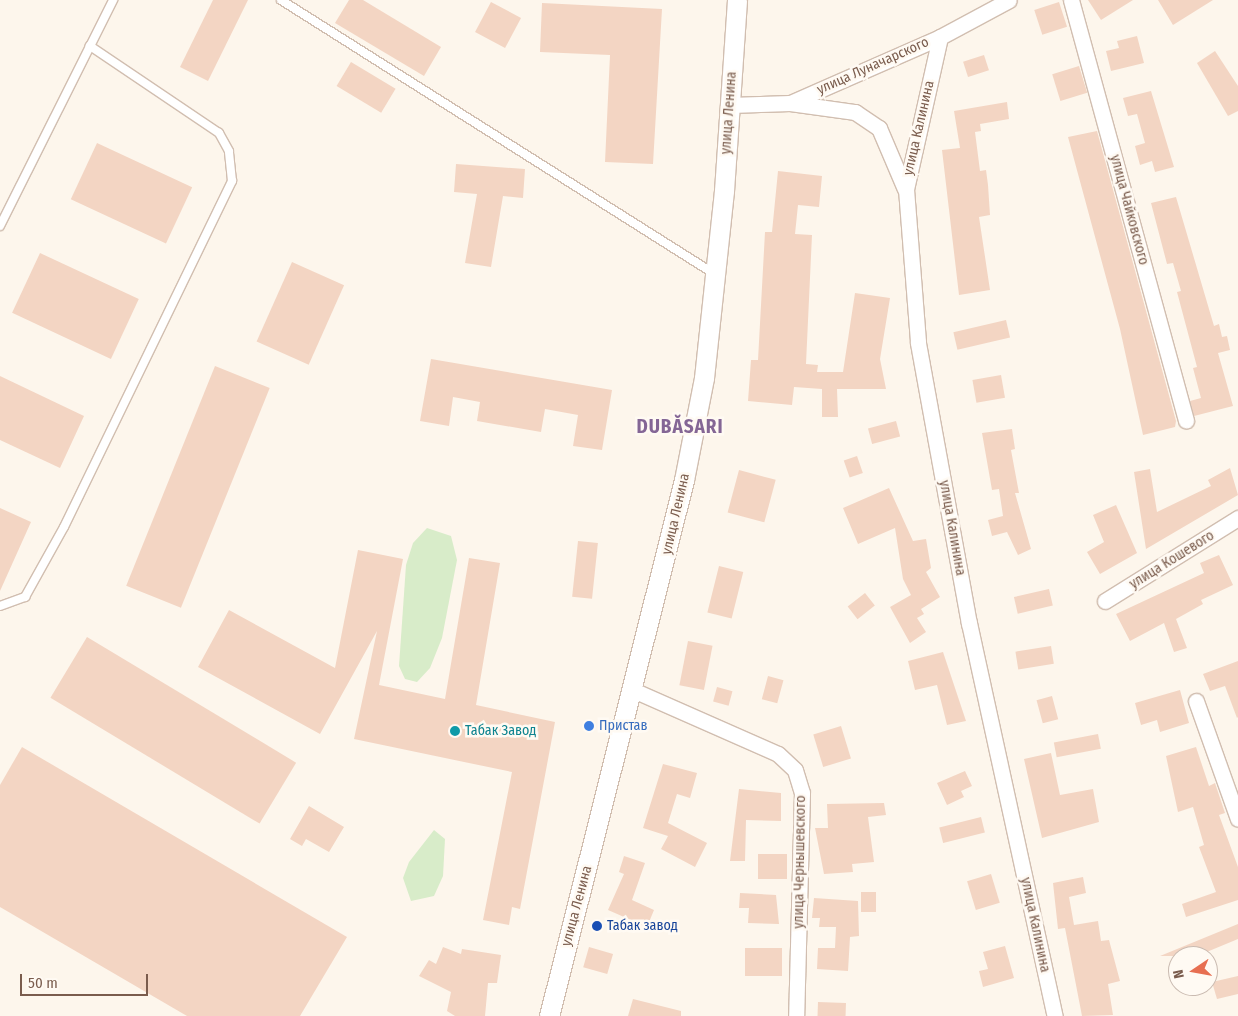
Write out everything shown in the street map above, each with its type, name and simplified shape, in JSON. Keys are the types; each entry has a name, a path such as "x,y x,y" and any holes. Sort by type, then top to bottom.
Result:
{"street":[{"name":"улица Ленина","path":"549,1016 633,690 684,480 704,378 730,105 737,0"},
{"name":"улица Луначарского","path":"730,105 790,103 940,37 1009,0"},
{"name":"улица Чайковского","path":"1071,0 1186,421"},
{"name":"улица Калинина","path":"940,37 906,189 918,343 969,623 1054,1016"},
{"path":"790,103 855,112 880,128 906,189"},
{"name":"улица Кошевого","path":"1105,601 1238,518"},
{"name":"улица Чернышевского","path":"633,690 778,754 795,770 802,793 796,1016"},
{"path":"1196,701 1238,819"}],"lane":[{"path":"0,226 113,0"},
{"path":"281,0 715,274"},
{"path":"0,606 25,597 60,534 232,181 229,151 218,133 90,46"}],"green space":[{"path":"427,528 451,536 457,560 442,638 430,668 417,682 405,679 399,666 406,565 413,543"},
{"path":"434,830 445,839 443,876 434,896 411,901 403,878 409,862"}],"building":[{"path":"213,0 248,0 208,81 180,67"},
{"path":"349,0 363,0 441,47 424,76 335,23"},
{"path":"1088,0 1133,0 1101,20"},
{"path":"1158,0 1213,0 1173,25"},
{"path":"491,2 521,18 505,48 475,32"},
{"path":"1059,2 1067,27 1042,35 1034,10"},
{"path":"542,3 662,9 653,164 605,162 610,55 540,52"},
{"path":"1137,36 1144,63 1111,71 1106,51 1119,48 1117,41"},
{"path":"1215,51 1238,86 1238,111 1228,116 1197,63"},
{"path":"984,55 989,70 968,77 963,62"},
{"path":"351,62 396,89 381,113 337,86"},
{"path":"1079,66 1087,93 1060,101 1052,74"},
{"path":"1151,91 1174,167 1155,172 1152,161 1140,165 1135,146 1145,143 1137,114 1128,116 1123,98"},
{"path":"1007,102 1009,119 980,124 981,131 975,132 980,171 986,170 988,185 990,215 979,217 990,290 959,295 942,150 960,148 954,111"},
{"path":"1097,131 1176,421 1175,427 1143,435 1120,329 1068,137"},
{"path":"97,143 192,187 166,244 71,199"},
{"path":"456,164 525,169 523,198 503,196 491,267 465,263 477,194 454,192"},
{"path":"778,171 822,176 819,207 798,205 795,234 812,235 806,364 818,365 817,372 843,372 855,293 890,298 880,359 886,389 837,389 838,417 822,417 822,389 794,387 792,405 748,401 751,360 758,360 765,232 772,232"},
{"path":"1176,197 1214,326 1219,324 1222,337 1227,336 1230,350 1218,353 1233,406 1194,416 1190,401 1201,398 1193,368 1197,367 1177,292 1181,291 1173,263 1167,264 1151,203"},
{"path":"40,253 139,299 111,359 12,313"},
{"path":"292,262 344,285 309,365 257,341"},
{"path":"1006,320 1010,338 957,350 953,332"},
{"path":"431,359 612,390 602,450 573,446 578,415 545,409 541,432 477,421 480,402 453,397 449,426 420,421"},
{"path":"215,366 270,388 181,608 126,586"},
{"path":"1001,375 1005,398 976,403 972,380"},
{"path":"0,376 84,416 60,468 0,440"},
{"path":"896,421 900,436 872,444 868,429"},
{"path":"1012,429 1015,449 1011,450 1019,493 1015,493 1031,549 1018,555 1007,532 992,536 988,520 1003,516 999,489 992,490 982,433"},
{"path":"857,456 863,473 850,478 844,461"},
{"path":"1230,468 1238,495 1146,549 1134,472 1150,469 1157,512 1211,486 1208,480"},
{"path":"739,470 776,480 764,522 728,513"},
{"path":"889,488 913,541 926,539 931,568 926,572 940,597 921,609 924,614 917,618 926,632 910,643 890,607 911,595 903,579 895,528 858,544 843,508"},
{"path":"1116,505 1137,553 1100,574 1087,552 1104,542 1093,515"},
{"path":"0,508 31,522 0,591"},
{"path":"578,541 598,543 592,599 572,597"},
{"path":"358,550 403,559 379,685 445,699 469,558 500,563 476,705 555,722 520,909 512,907 509,925 483,920 512,772 354,739 377,631 320,734 198,667 229,610 335,668"},
{"path":"1219,555 1233,585 1201,600 1203,604 1176,619 1187,648 1174,652 1164,623 1130,641 1116,614 1204,573 1200,563"},
{"path":"719,566 743,572 732,619 707,613"},
{"path":"1049,589 1053,606 1018,614 1014,597"},
{"path":"865,593 875,606 858,619 848,607"},
{"path":"87,637 296,763 260,824 50,698"},
{"path":"688,641 713,646 704,690 679,685"},
{"path":"1051,646 1054,664 1018,669 1015,652"},
{"path":"943,652 966,721 947,725 937,685 915,690 908,661"},
{"path":"1238,661 1237,718 1225,686 1210,691 1203,674"},
{"path":"768,676 783,680 777,703 762,699"},
{"path":"717,687 732,691 729,706 713,701"},
{"path":"1180,690 1189,723 1160,732 1157,720 1141,725 1135,703"},
{"path":"1052,696 1058,719 1043,723 1037,700"},
{"path":"841,726 851,759 823,767 813,734"},
{"path":"1098,734 1101,749 1057,757 1054,743"},
{"path":"22,747 347,937 300,1016 187,1016 0,907 0,785"},
{"path":"1196,747 1209,786 1215,783 1225,813 1219,815 1238,867 1238,900 1186,917 1182,904 1216,892 1199,847 1204,845 1193,807 1178,812 1166,756"},
{"path":"1051,753 1060,795 1093,789 1099,822 1042,838 1024,759"},
{"path":"663,764 697,773 690,798 677,794 668,823 707,843 695,867 661,849 668,836 643,828"},
{"path":"965,771 972,786 961,791 964,797 947,805 937,783"},
{"path":"739,789 781,793 781,821 746,820 745,861 730,861"},
{"path":"884,803 886,815 868,817 874,862 852,864 853,872 824,874 815,828 828,828 827,804"},
{"path":"309,806 344,827 329,852 306,839 302,846 290,839"},
{"path":"981,817 985,833 943,843 939,827"},
{"path":"758,854 787,854 787,879 758,879"},
{"path":"624,856 645,863 632,900 654,910 647,927 608,910 624,874 619,872"},
{"path":"991,874 1000,903 976,910 967,881"},
{"path":"1083,877 1086,893 1069,897 1074,925 1098,921 1101,941 1109,940 1120,981 1108,984 1113,1015 1082,1016 1065,928 1058,929 1053,883"},
{"path":"861,892 876,892 876,912 861,912"},
{"path":"740,893 776,895 779,924 748,923 749,908 739,908"},
{"path":"814,898 858,901 859,936 850,937 848,971 817,969 818,948 835,948 836,927 819,927 820,918 812,918"},
{"path":"1238,924 1238,939 1218,947 1184,946"},
{"path":"1005,946 1014,978 983,987 979,971 988,969 983,952"},
{"path":"443,947 461,954 462,949 501,955 497,983 488,983 485,1016 455,1016 447,1011 451,992 419,976 429,960 436,964"},
{"path":"589,947 613,954 607,974 583,967"},
{"path":"745,948 782,948 782,976 745,976"},
{"path":"1238,976 1238,994 1217,999 1218,981"},
{"path":"633,999 681,1011 681,1016 628,1016"},
{"path":"818,1002 846,1003 846,1016 818,1016"}],"place":[{"name":"Пристав","path":"589,726"},
{"name":"Табак Завод","path":"455,731"},
{"name":"Табак завод","path":"597,926"}],"district":[{"name":"DUBĂSARI","path":"680,427"}]}
